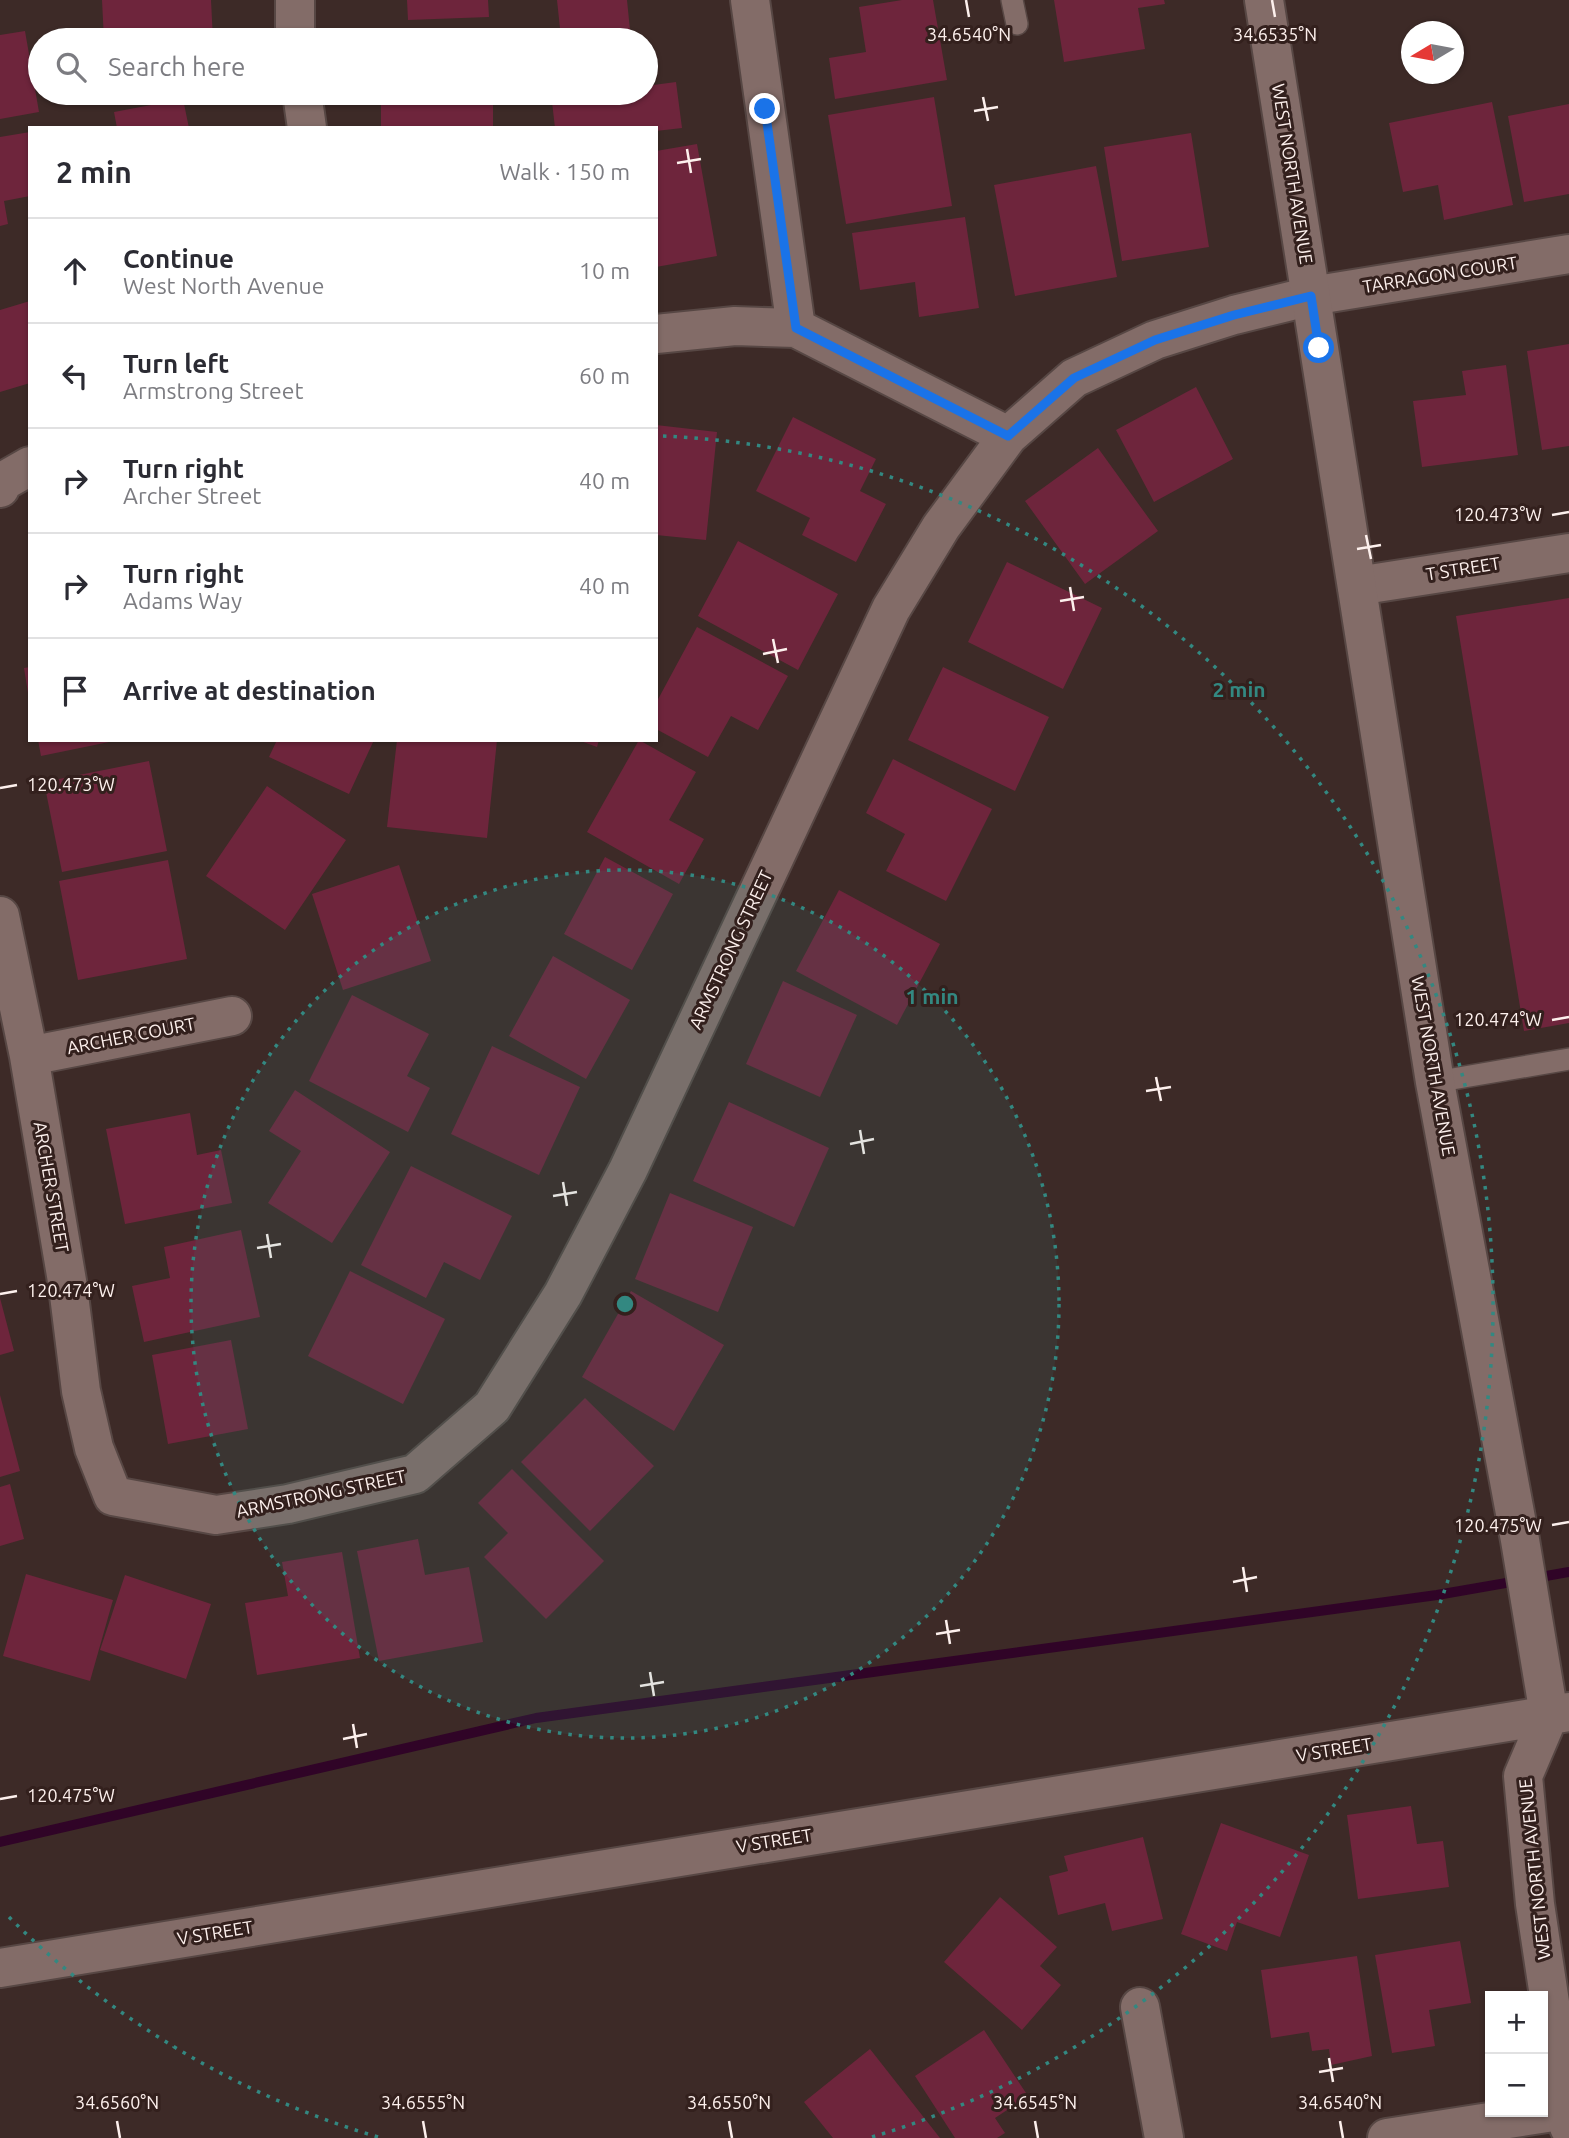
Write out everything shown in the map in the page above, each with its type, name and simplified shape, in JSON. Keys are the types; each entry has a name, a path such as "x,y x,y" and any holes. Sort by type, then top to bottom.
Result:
{"street":[{"path":"295,0 295,28"},
{"path":"750,0 796,328"},
{"name":"WEST NORTH AVENUE","path":"1264,0 1435,1082 1520,1540 1539,1657 1559,1713 1523,1776 1535,1904 1567,2118"},
{"path":"304,105 307,126"},
{"name":"TARRAGON COURT","path":"1311,296 1569,254"},
{"name":"ARMSTRONG STREET","path":"113,1496 216,1515 288,1504 415,1474 492,1407 563,1294 628,1170 891,609 941,527 1008,436 1074,378 1155,340 1234,315 1311,296"},
{"path":"658,334 735,327 796,328 1008,436"},
{"name":"T STREET","path":"1357,586 1569,553"},
{"name":"ARCHER STREET","path":"0,916 29,1056 68,1287 81,1391 94,1448 113,1496"},
{"name":"ARCHER COURT","path":"29,1056 232,1016"},
{"name":"V STREET","path":"0,1968 1559,1713"},
{"path":"1140,2007 1164,2138"},
{"path":"1387,2138 1567,2118"}],"lane":[{"path":"1012,0 1017,24"},
{"path":"1435,1082 1569,1059"}],"building":[{"path":"102,0 211,0 212,28 103,28"},
{"path":"407,0 488,0 489,17 408,20"},
{"path":"557,0 627,0 630,28 560,28"},
{"path":"902,0 933,0 947,80 835,99 829,58 866,52 859,7"},
{"path":"1054,0 1164,0 1165,4 1138,8 1145,49 1064,62"},
{"path":"25,31 28,48 28,105 38,105 39,112 0,119 0,35"},
{"path":"676,82 682,128 658,131 658,126 555,126 552,105 658,105 658,84"},
{"path":"934,97 952,206 846,224 828,115"},
{"path":"1492,102 1513,205 1444,220 1438,185 1403,192 1389,123"},
{"path":"1569,104 1569,194 1524,202 1508,116"},
{"path":"151,105 184,105 189,126 117,126 114,112"},
{"path":"381,105 493,105 493,126 381,126"},
{"path":"28,132 28,196 4,201 8,224 0,226 0,137"},
{"path":"1191,133 1209,247 1122,261 1104,147"},
{"path":"697,144 717,256 658,267 658,151"},
{"path":"1096,166 1117,277 1015,296 994,185"},
{"path":"965,217 979,308 919,317 915,282 860,290 852,233"},
{"path":"28,302 28,384 0,392 0,310"},
{"path":"1569,344 1569,446 1542,450 1527,351"},
{"path":"1506,365 1518,455 1422,467 1413,401 1466,395 1462,371"},
{"path":"1196,387 1233,459 1154,502 1116,430"},
{"path":"793,417 876,459 860,491 886,504 856,562 802,535 810,518 756,491"},
{"path":"658,425 717,432 706,540 658,535"},
{"path":"1098,448 1158,531 1085,584 1025,501"},
{"path":"738,541 838,594 798,670 698,616"},
{"path":"1007,562 1102,608 1063,689 968,642"},
{"path":"1569,598 1569,1023 1524,1031 1456,616"},
{"path":"697,627 788,676 758,730 731,716 708,757 658,730 658,699"},
{"path":"28,667 28,693 24,668"},
{"path":"943,667 1049,717 1015,791 908,740"},
{"path":"38,742 109,742 41,756"},
{"path":"276,742 373,742 349,794 269,757"},
{"path":"397,742 497,742 487,838 387,827"},
{"path":"583,742 598,742 597,747"},
{"path":"638,742 643,742 696,772 669,820 704,839 679,884 587,832"},
{"path":"893,759 992,809 946,901 886,871 905,834 866,813"},
{"path":"149,761 167,851 62,872 44,782"},
{"path":"267,786 346,840 285,930 206,876"},
{"path":"605,857 673,894 632,970 564,934"},
{"path":"168,860 187,959 78,980 59,881"},
{"path":"399,865 431,961 343,990 312,894"},
{"path":"839,890 940,944 897,1025 796,971"},
{"path":"553,956 630,1000 586,1079 509,1036"},
{"path":"783,981 857,1015 820,1097 746,1064"},
{"path":"352,995 429,1034 407,1076 430,1088 408,1132 309,1081"},
{"path":"492,1046 580,1087 539,1175 451,1134"},
{"path":"295,1090 390,1152 332,1243 268,1203 301,1151 269,1131"},
{"path":"729,1102 829,1148 794,1227 693,1181"},
{"path":"190,1113 197,1155 221,1150 232,1203 125,1224 106,1129"},
{"path":"411,1166 512,1216 480,1280 444,1262 426,1298 361,1265"},
{"path":"670,1193 753,1227 718,1312 635,1279"},
{"path":"241,1230 260,1317 144,1342 132,1286 170,1278 164,1247"},
{"path":"350,1271 445,1319 403,1404 308,1356"},
{"path":"631,1291 724,1345 674,1431 582,1377"},
{"path":"0,1298 14,1351 0,1355"},
{"path":"231,1340 248,1429 168,1444 152,1355"},
{"path":"0,1395 20,1471 0,1477"},
{"path":"585,1398 654,1466 590,1531 521,1462"},
{"path":"512,1469 604,1561 546,1619 484,1557 508,1533 478,1503"},
{"path":"10,1484 24,1539 0,1546 0,1487"},
{"path":"418,1539 425,1575 469,1567 483,1642 379,1661 357,1551"},
{"path":"342,1552 360,1658 257,1675 245,1603 288,1596 282,1562"},
{"path":"26,1574 113,1600 90,1681 3,1656"},
{"path":"125,1575 211,1604 186,1679 100,1650"},
{"path":"1411,1806 1417,1844 1443,1841 1449,1887 1358,1899 1347,1815"},
{"path":"1221,1823 1309,1855 1280,1937 1237,1922 1227,1951 1181,1934"},
{"path":"1143,1837 1163,1919 1112,1931 1105,1903 1058,1915 1049,1876 1068,1871 1064,1856"},
{"path":"1000,1897 1057,1947 1040,1966 1061,1985 1022,2030 944,1962"},
{"path":"1460,1941 1471,2003 1429,2010 1435,2046 1392,2053 1375,1955"},
{"path":"1357,1956 1372,2056 1331,2065 1329,2049 1312,2051 1309,2032 1271,2038 1261,1970"},
{"path":"984,2030 1028,2096 995,2118 1005,2133 997,2138 955,2138 915,2076"},
{"path":"870,2049 940,2138 833,2138 804,2102"}],"waterway":[{"path":"0,1842 536,1718 1437,1595 1569,1572"}],"route":[{"path":"765,109 796,328 1008,436 1074,378 1155,340 1234,315 1311,296 1319,348"}]}
